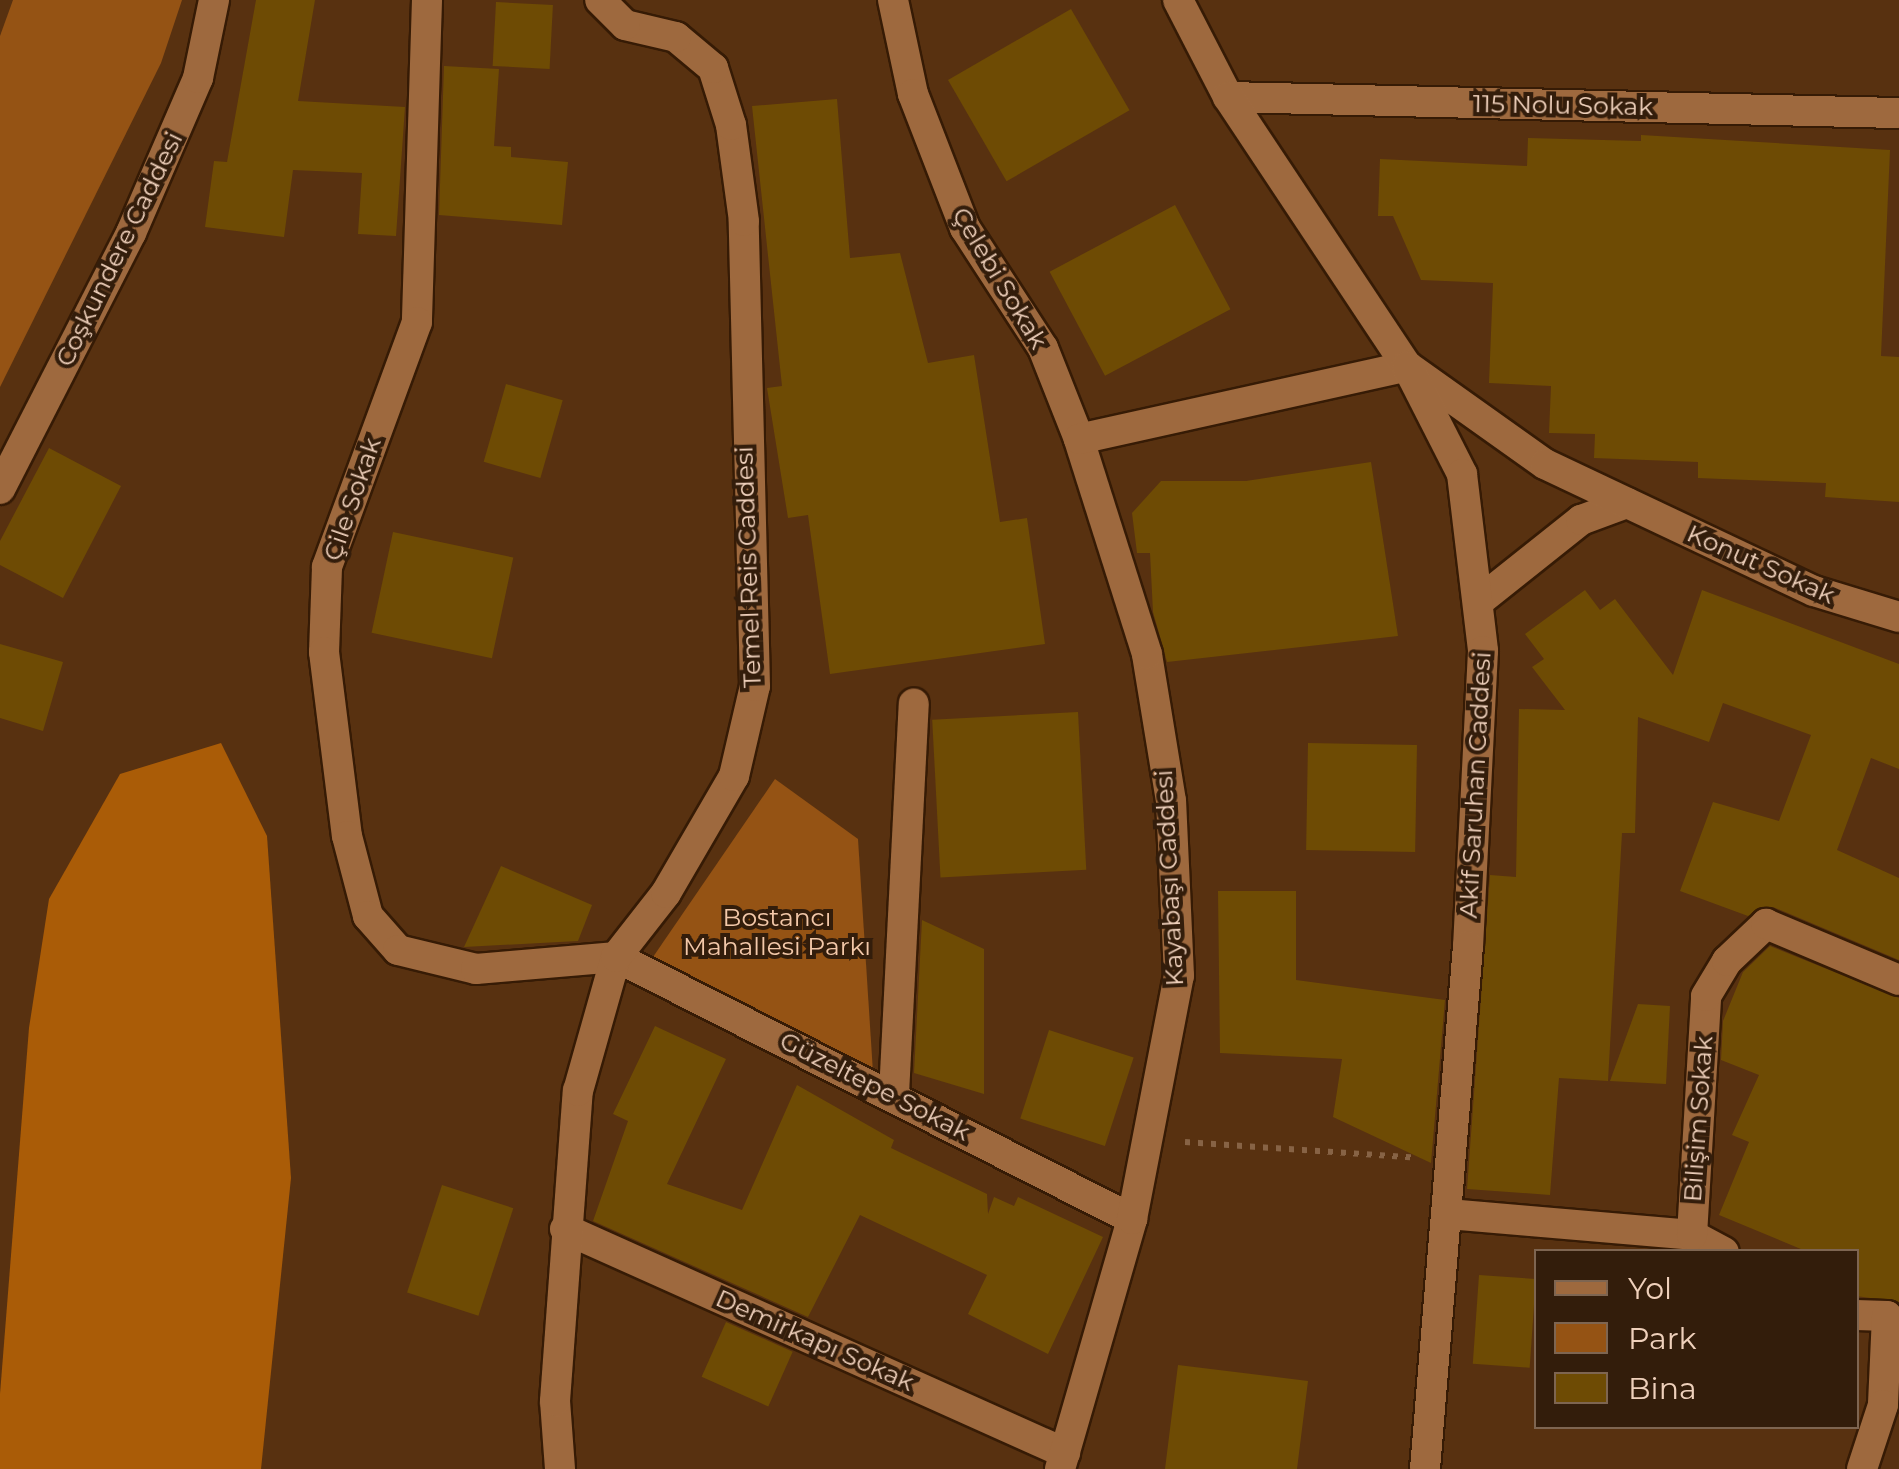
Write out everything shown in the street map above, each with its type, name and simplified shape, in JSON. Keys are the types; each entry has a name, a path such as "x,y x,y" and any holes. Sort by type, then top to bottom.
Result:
{"street":[{"name":"Coşkundere Caddesi","path":"0,489 132,234 198,78 214,0"},
{"name":"Çile Sokak","path":"426,0 417,322 327,567 324,652 347,836 368,916 398,950 476,970 616,957"},
{"name":"Temel Reis Caddesi","path":"560,1469 555,1402 564,1229 578,1091 616,957 666,893 734,776 755,686 744,221 731,125 713,68 676,37 625,25 600,0"},
{"name":"Çelebi Sokak","path":"893,0 913,94 964,228 1044,348 1080,440"},
{"name":"Akif Saruhan Caddesi","path":"1178,0 1228,98 1407,366 1462,474 1483,650 1452,1160 1425,1469"},
{"name":"115 Nolu Sokak","path":"1228,98 1899,113"},
{"path":"1080,440 1407,366"},
{"name":"Konut Sokak","path":"1407,366 1545,464 1814,591 1899,617"},
{"name":"Kayabaşı Caddesi","path":"1062,1461 1132,1218 1178,976 1171,801 1147,654 1080,440"},
{"path":"1478,602 1581,520 1627,502"},
{"path":"894,1094 914,704"},
{"name":"Bilişim Sokak","path":"1448,1214 1692,1235 1690,1177 1706,996 1727,960 1766,924 1899,980"},
{"name":"Güzeltepe Sokak","path":"616,957 894,1094 1132,1218"},
{"name":"Demirkapı Sokak","path":"564,1229 1062,1461"},
{"path":"1692,1235 1718,1249"},
{"path":"1859,1315 1893,1303 1883,1405 1862,1469"}],"path":[{"path":"1149,1139 1452,1160"}],"green space":[{"path":"13,0 182,0 161,63 0,387 0,36"},
{"name":"Bostancı Mahallesi Parkı","path":"775,779 858,839 874,1088 653,957"}],"shaded area":[{"path":"221,743 267,836 291,1178 261,1469 0,1469 0,1394 29,1028 49,899 120,774"}],"building":[{"path":"256,0 315,0 298,101 405,107 396,236 358,234 362,173 293,170 284,237 205,227 214,161 227,162"},
{"path":"496,2 553,5 550,69 493,66"},
{"path":"1071,9 1130,110 1007,181 948,80"},
{"path":"444,66 499,69 494,146 511,147 511,157 568,162 562,225 439,215"},
{"path":"837,99 850,258 900,253 928,363 974,355 1000,522 1027,518 1045,644 830,674 808,515 788,518 767,388 782,386 752,106"},
{"path":"1641,135 1890,150 1881,356 1899,357 1899,502 1825,497 1826,483 1698,478 1698,462 1594,458 1595,434 1549,433 1551,386 1489,383 1493,283 1421,280 1393,216 1378,216 1380,159 1527,166 1528,138 1641,141"},
{"path":"1175,205 1230,309 1105,376 1050,272"},
{"path":"506,384 563,400 540,478 484,462"},
{"path":"49,448 121,486 63,598 0,565 0,541"},
{"path":"1371,462 1398,636 1167,662 1153,612 1150,553 1137,553 1132,513 1161,481 1246,481"},
{"path":"393,532 513,558 492,658 372,633"},
{"path":"1585,590 1600,610 1615,599 1673,675 1702,590 1899,664 1899,769 1871,758 1837,850 1899,878 1899,960 1773,907 1748,916 1680,891 1713,802 1779,821 1811,735 1723,703 1709,742 1638,717 1635,833 1622,833 1608,1081 1559,1078 1550,1195 1467,1189 1490,875 1516,877 1519,709 1565,710 1532,667 1544,659 1525,634"},
{"path":"0,644 63,662 43,731 0,718"},
{"path":"1078,712 1086,870 940,877 932,720"},
{"path":"1308,743 1417,745 1415,852 1306,850"},
{"path":"501,866 592,905 578,941 464,947"},
{"path":"1218,891 1296,891 1296,980 1445,1000 1431,1163 1333,1117 1342,1059 1220,1053"},
{"path":"922,920 984,949 984,1094 914,1073"},
{"path":"1770,946 1899,998 1899,1302 1859,1296 1859,1249 1801,1249 1719,1215 1749,1142 1732,1135 1759,1075 1721,1060 1723,1021 1743,972"},
{"path":"1638,1004 1670,1006 1666,1084 1610,1081"},
{"path":"655,1026 726,1059 667,1184 742,1210 797,1085 894,1140 891,1148 987,1194 988,1214 994,1197 1014,1206 1018,1197 1103,1237 1048,1354 968,1314 987,1275 860,1215 808,1317 593,1221 628,1121 613,1114"},
{"path":"1049,1030 1134,1058 1105,1146 1020,1118"},
{"path":"442,1185 513,1208 478,1316 407,1292"},
{"path":"1479,1275 1534,1279 1530,1368 1473,1364"},
{"path":"726,1322 793,1352 768,1407 702,1377"},
{"path":"1178,1365 1308,1381 1297,1469 1165,1469"}]}
